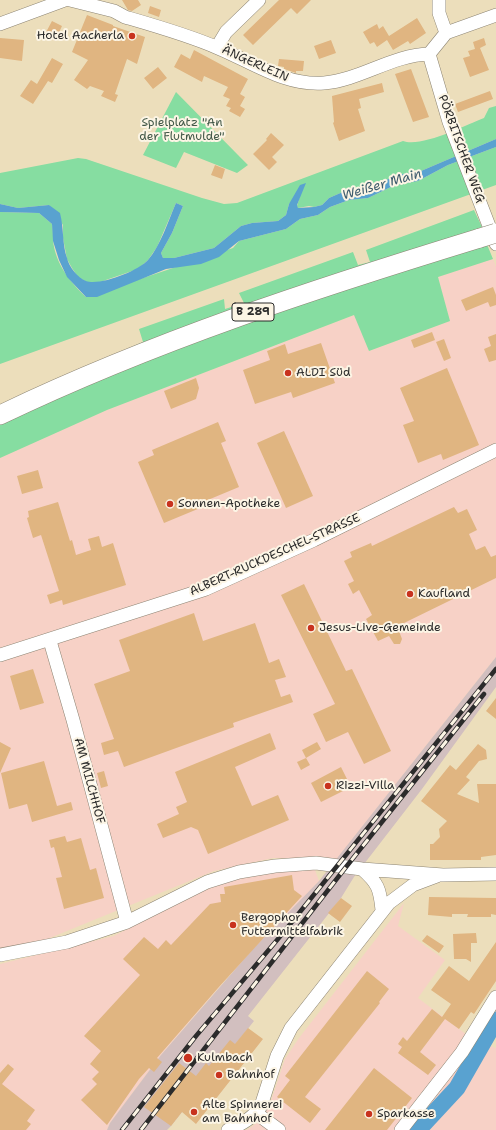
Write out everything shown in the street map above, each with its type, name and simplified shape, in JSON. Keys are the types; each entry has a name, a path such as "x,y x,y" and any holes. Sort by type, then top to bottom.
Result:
{"highway":[{"name":"B 289","path":"0,415 87,376 175,340 385,268 491,238"}],"street":[{"path":"0,23 65,0"},
{"name":"ÄNGERLEIN","path":"70,0 112,5 125,17 217,47 278,76 300,83 323,83 346,80 416,54 429,54"},
{"path":"217,47 226,32 259,0"},
{"path":"439,0 439,13 446,33"},
{"path":"429,54 446,33 496,15"},
{"name":"PÖRBITSCHER WEG","path":"429,54 449,124 474,188 491,238"},
{"name":"ALBERT-RUCKDESCHEL-STRASSE","path":"0,655 50,641 206,589 314,540 496,450"},
{"name":"AM MILCHHOF","path":"50,641 73,720 127,922"},
{"path":"0,955 67,942 127,922 207,882 239,872 275,866 316,863 362,869 443,875 496,874"},
{"path":"362,869 376,882 379,888 382,910"},
{"path":"228,1130 248,1120 261,1106 277,1056 291,1028 382,910 403,891 413,885 443,875"},
{"path":"401,1130 462,1052 496,997"},
{"path":"256,1113 279,1130"}],"shaded area":[{"path":"493,259 496,267 496,657 336,860 273,858 214,871 35,944 0,948 0,458 107,410 355,315 369,351 450,321 438,277"},
{"path":"496,657 496,687 422,789 354,877 341,898 248,1016 254,1021 171,1126 167,1130 107,1130 110,1123 161,1055 252,950 319,881"},
{"path":"315,870 319,881 227,978 161,1055 110,1123 107,1130 0,1130 0,964 114,936 203,889 263,871"},
{"path":"404,903 398,926 445,960 418,998 475,1041 496,1048 496,1130 247,1130 257,1123 269,1107 285,1059 299,1038"}],"green space":[{"name":"Spielplatz \"An der Flutmulde\"","path":"176,92 248,165 237,173 184,152 176,168 143,155"},
{"path":"496,106 496,139 421,171 397,175 360,191 345,191 329,198 322,205 298,208 297,206 300,196 289,204 286,215 278,221 252,223 241,226 214,248 174,258 163,258 161,253 172,233 183,206 176,203 157,247 148,260 138,269 100,282 87,282 78,277 72,268 67,259 63,238 63,225 49,205 18,208 0,204 0,173 78,158 86,159 202,198 224,204 237,203 403,141 421,141 444,135 484,118 489,108"},
{"path":"496,147 496,185 0,364 0,212 39,213 52,224 54,248 60,264 74,285 86,297 233,248 239,241 286,229 300,219 318,215 330,207 349,200 368,198 395,185 418,181 448,165"},
{"path":"474,210 482,227 0,405 143,342 139,329 224,299 225,309 244,303 239,293 353,252 358,265 370,262 366,250"},
{"path":"486,242 493,259 438,277 450,321 369,351 354,315 107,410 0,458 0,423 183,343"}],"water":[{"path":"496,139 496,147 448,165 418,181 395,185 368,198 349,200 330,207 318,215 300,219 286,229 239,241 219,257 201,264 166,269 97,297 86,297 67,277 59,260 53,241 52,224 39,213 0,212 0,204 18,208 49,205 60,213 65,253 72,268 77,275 86,281 100,281 128,273 148,260 153,254 160,240 176,203 183,206 172,233 161,253 163,258 174,258 214,248 241,226 252,223 278,221 286,215 289,204 300,185 306,183 297,205 298,208 314,207 322,205 329,198 345,191 360,191 397,175 421,171"}],"building":[{"path":"122,0 138,0 141,5 132,11 128,10"},
{"path":"279,0 311,0 297,14 291,8 253,45 243,35"},
{"path":"150,6 161,10 159,17 148,13"},
{"path":"87,15 145,37 137,64 127,59 115,94 118,95 115,102 101,96 104,91 90,86 87,89 74,80 88,60 72,52"},
{"path":"417,18 426,33 410,44 408,41 393,50 387,40 377,47 374,42 370,44 363,32 377,24 379,29 383,26 389,36"},
{"path":"52,21 62,26 55,41 44,36"},
{"path":"0,38 24,40 22,61 0,58"},
{"path":"484,38 486,45 480,48 489,70 470,77 463,58 470,56 468,51 475,49 473,42"},
{"path":"331,40 336,53 319,59 314,46"},
{"path":"194,50 248,79 240,94 245,97 240,106 245,109 240,117 229,111 231,108 226,106 230,99 223,96 228,87 204,76 202,82 174,67 181,54 190,59"},
{"path":"52,58 63,64 52,83 48,81 33,104 20,96 31,80 37,84"},
{"path":"279,59 304,61 303,71 296,71 296,73 284,69 284,67 278,66"},
{"path":"158,67 167,78 153,89 144,78"},
{"path":"411,69 429,117 413,122 395,74"},
{"path":"382,83 384,92 359,99 361,108 358,109 365,131 339,141 333,123 332,96"},
{"path":"490,91 493,99 458,112 455,104"},
{"path":"271,133 284,145 272,157 277,162 269,170 253,154 267,140 266,139"},
{"path":"215,165 225,169 222,179 211,175"},
{"path":"493,287 496,295 496,305 490,307 488,302 466,311 461,300"},
{"path":"432,332 435,340 414,348 411,340"},
{"path":"496,334 496,360 489,362 484,349 491,346 488,337"},
{"path":"444,339 451,358 444,361 436,342"},
{"name":"ALDI Süd","path":"321,343 335,383 293,398 291,392 255,404 243,370 270,360 267,351 285,344 288,354"},
{"path":"447,368 479,445 443,460 441,454 418,463 403,425 414,421 400,388"},
{"path":"196,378 199,388 196,399 171,409 164,391"},
{"path":"218,422 226,441 221,443 239,487 203,502 205,506 164,523 138,462 154,455 152,450"},
{"path":"284,431 313,496 286,508 257,443"},
{"path":"38,470 43,488 22,494 17,476"},
{"path":"58,502 76,555 91,550 88,539 99,536 102,547 113,543 126,585 63,605 62,600 50,604 47,595 59,591 41,535 33,538 27,518 29,517 28,511"},
{"path":"454,507 458,513 467,509 477,530 469,534 476,550 485,546 491,557 496,555 496,578 402,624 404,628 399,631 402,639 400,644 394,644 389,636 378,641 366,619 372,615 359,590 353,594 348,584 354,581 344,561 352,557 350,552 371,543 372,546"},
{"path":"304,584 346,671 352,669 391,751 364,764 348,732 326,742 313,714 335,704 281,595"},
{"path":"194,613 203,641 255,623 269,663 279,659 286,677 275,680 281,697 290,694 293,702 233,723 234,727 124,767 118,751 104,755 101,743 114,739 94,684 130,671 119,640"},
{"path":"33,669 44,703 20,710 10,676"},
{"path":"496,698 496,719 486,711"},
{"path":"270,733 276,749 235,767 252,806 278,795 289,820 208,854 198,830 191,827 163,838 157,824 179,814 176,807 187,802 175,772"},
{"path":"0,742 11,748 0,773"},
{"path":"317,742 321,749 306,758 302,750"},
{"path":"478,744 486,750 487,759 479,761 466,777 470,780 457,794 479,803 477,784 496,784 496,855 481,857 481,860 430,860 430,844 433,844 440,837 439,829 447,821 421,801 450,765 456,770"},
{"path":"306,758 310,765 301,770 297,762"},
{"path":"44,761 57,806 71,802 73,810 32,822 27,804 9,809 1,773"},
{"name":"Rizzi-Villa","path":"341,767 347,779 341,782 345,790 321,802 311,783"},
{"path":"104,771 108,786 101,788 97,773"},
{"path":"65,836 67,842 81,838 90,870 96,868 104,898 64,909 56,878 62,877 54,847 51,848 49,840"},
{"path":"292,875 294,890 302,896 218,988 157,1058 162,1062 154,1072 149,1068 139,1079 107,1125 81,1100 97,1084 92,1079 99,1072 90,1064 101,1051 84,1036 140,975 123,959 144,937 158,949 166,940 171,945 210,904 221,902 220,894 225,894 224,887"},
{"path":"429,897 496,898 496,915 491,914 491,917 467,917 468,914 452,914 452,917 428,915"},
{"path":"341,898 352,906 340,922 328,913"},
{"path":"476,933 477,943 471,943 471,962 466,959 454,959 453,934"},
{"path":"427,935 444,946 439,953 422,941"},
{"path":"496,942 496,981 474,1014 471,1012 459,1029 445,1019 420,1052 436,1065 428,1075 398,1053 402,1047 398,1044 403,1037 407,1041 432,1009 442,1017 451,1004 431,990 449,966 469,981"},
{"path":"367,971 389,989 379,1002 380,1003 305,1097 321,1109 310,1123 277,1097 290,1080 285,1076"},
{"path":"248,1028 263,1039 196,1124 182,1112 171,1126 144,1107 179,1063 196,1076 206,1063 209,1066 230,1040 235,1044"},
{"path":"8,1064 14,1069 2,1084 35,1110 27,1121 31,1124 26,1130 0,1130 0,1073"},
{"name":"Sparkasse","path":"374,1068 412,1098 387,1130 325,1130"}],"waterway":[{"name":"Weißer Main","path":"418,1130 457,1088 496,1020"}],"railway":[{"path":"122,1130 196,1036 283,933 496,669"},
{"path":"141,1130 346,867 484,694"}],"place":[{"name":"Hotel Aacherla","path":"132,36"},
{"name":"ALDI Süd","path":"288,373"},
{"name":"Sonnen-Apotheke","path":"170,504"},
{"name":"Kaufland","path":"410,594"},
{"name":"Jesus-Live-Gemeinde","path":"311,628"},
{"name":"Rizzi-Villa","path":"328,786"},
{"name":"Bergophor Futtermittelfabrik","path":"233,925"},
{"name":"Kulmbach","path":"188,1058"},
{"name":"Bahnhof","path":"219,1075"},
{"name":"Alte Spinnerei am Bahnhof","path":"194,1112"},
{"name":"Sparkasse","path":"369,1114"}]}
